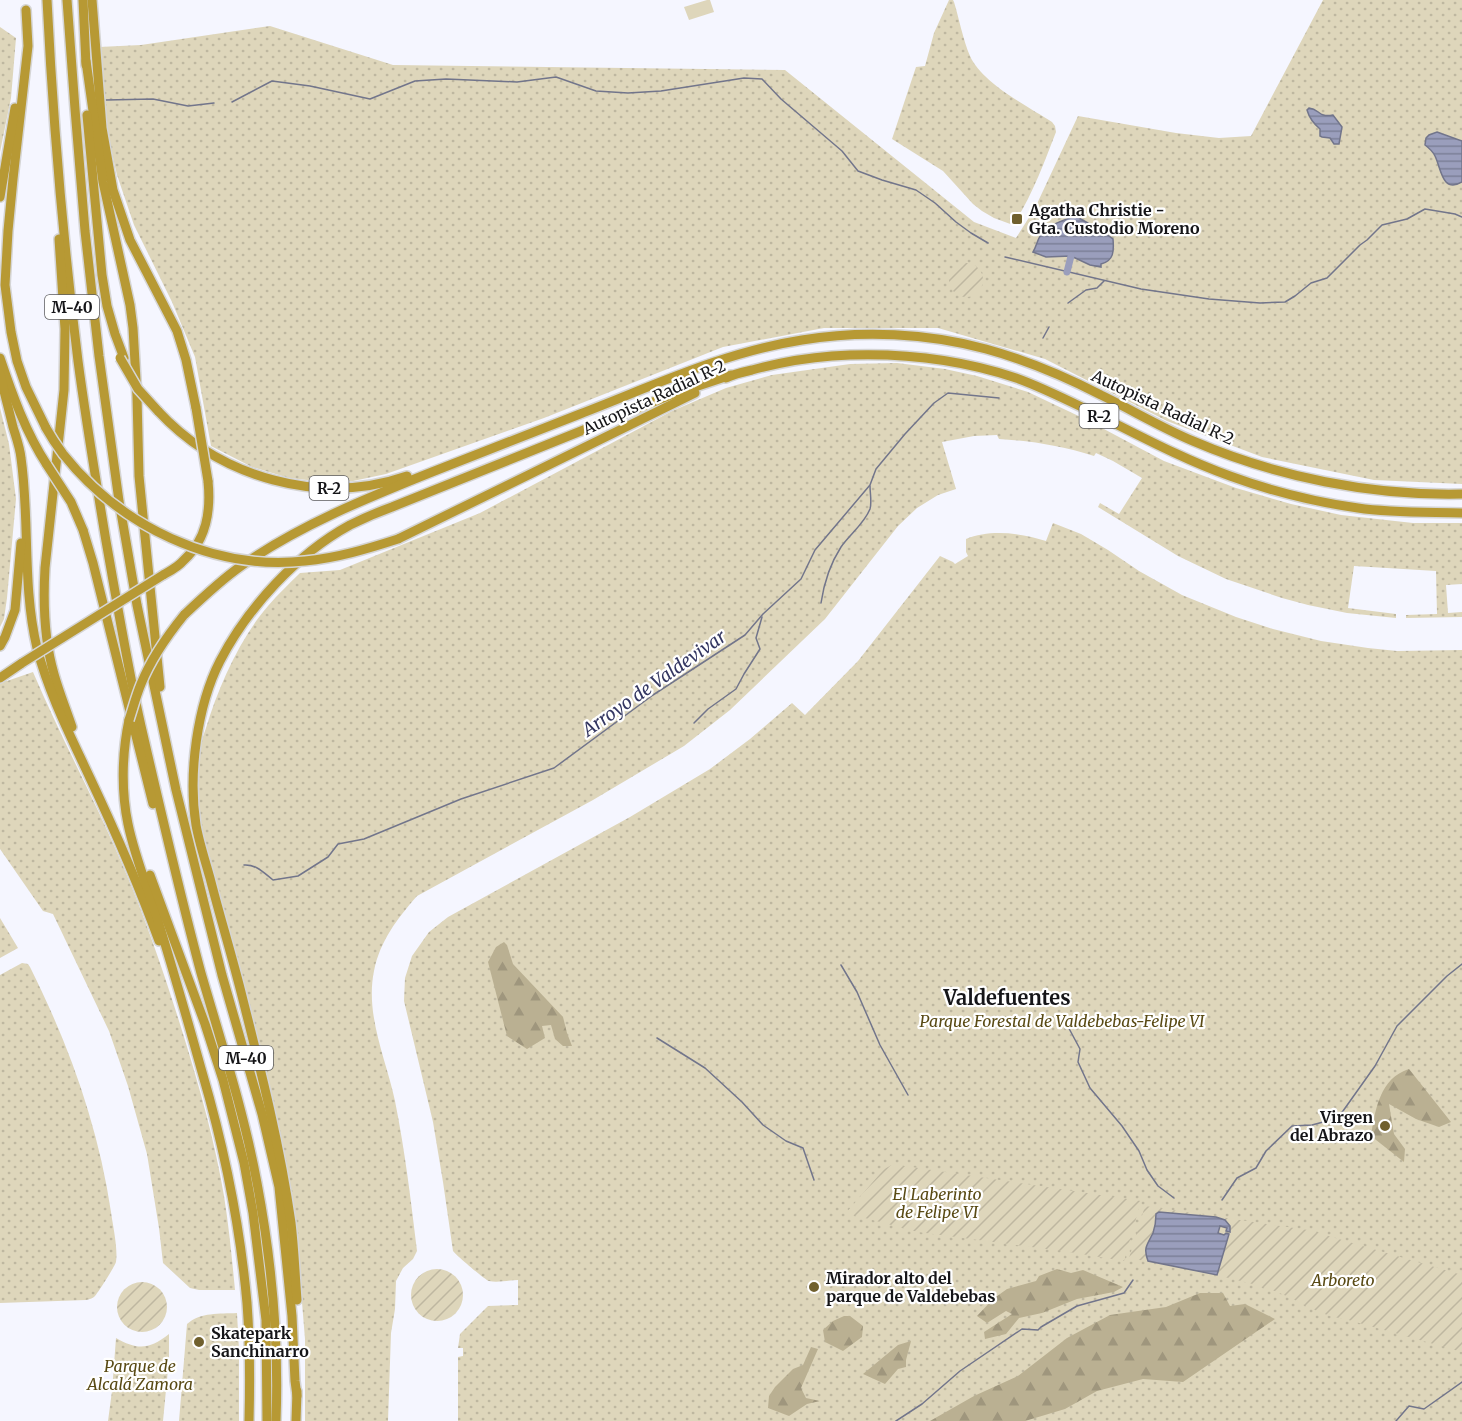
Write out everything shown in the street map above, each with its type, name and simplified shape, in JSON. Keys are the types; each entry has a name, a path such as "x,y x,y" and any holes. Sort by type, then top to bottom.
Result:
{"highway":[{"name":"M-40","path":"47,0 62,222 78,362 118,612 173,861 201,973 241,1112 257,1180 275,1317 276,1421"},
{"name":"M-40","path":"67,0 86,231 99,356 119,501 137,605 176,790 222,975 262,1114 279,1187 292,1316 297,1396 296,1421"},
{"path":"83,0 87,112 102,275 107,306 122,358"},
{"path":"0,678 183,562 205,530 209,512 208,481 186,360 177,332 130,240 113,190 102,128 92,0"},
{"path":"0,197 18,91 26,5"},
{"name":"Autopista Radial R-2","path":"26,5 28,46 8,231 5,285 17,361 26,387 46,428 63,454 87,480 115,505 142,524 166,537 202,550 244,560 272,563 334,558 365,550 398,539 731,375 811,357 886,354 935,358 1016,378 1063,398 1186,459 1232,477 1282,492 1359,508 1462,513"},
{"path":"86,61 103,182 133,328 139,476 163,726"},
{"path":"62,222 58,237 64,320 64,390 45,568 45,625 53,673 89,774"},
{"name":"Autopista Radial R-2","path":"86,231 104,318 138,389 174,427 196,444 235,467 274,480 320,488 342,488 382,483 420,472 506,439 514,439"},
{"name":"Autopista Radial R-2","path":"124,784 125,736 129,720 141,682 163,643 184,615 211,590 264,550 325,517 407,482 705,364 774,345 843,335 924,338 962,343 1015,358 1056,374 1192,441 1281,472 1387,491 1462,494"},
{"path":"0,358 39,452 71,502 83,530 154,808 173,861"},
{"path":"0,374 21,456 30,608 46,680 108,815 150,918 187,1020"},
{"path":"297,1396 299,1345 291,1225 284,1177 262,1079 196,826 192,790 198,725 219,662 245,619 285,573 324,542 351,525 668,396 731,375"},
{"path":"0,646 15,610 25,499"},
{"path":"124,784 124,801 129,825 170,959 216,1124 235,1211 247,1304 249,1421"},
{"path":"124,784 128,809 139,847 205,1024 223,1080 244,1163 266,1320 267,1421"}],"green space":[{"path":"710,0 714,12 689,20 684,7"},
{"path":"949,0 954,2 963,36 976,66 995,85 1055,126 1056,132 1037,179 1013,225 982,211 943,171 892,139 916,67 925,66 934,33"},
{"path":"1323,0 1462,0 1462,484 1374,480 1262,457 1167,421 1045,359 938,328 824,328 723,347 544,418 386,474 353,481 289,478 252,467 211,446 195,357 172,302 134,225 117,175 103,115 99,47 141,45 270,26 393,65 785,70 974,222 1016,238 1035,208 1078,116 1219,138 1251,136"},
{"path":"0,27 16,38 11,98 0,152"},
{"path":"966,263 978,268 983,280 978,292 966,297 954,292 949,280 954,268"},
{"path":"897,363 977,376 1028,392 1164,461 1236,488 1291,504 1341,515 1413,523 1462,523 1462,584 1446,585 1448,613 1462,612 1462,617 1406,618 1406,615 1437,614 1436,571 1354,566 1348,608 1396,614 1396,618 1347,613 1282,598 1226,579 1178,556 1098,507 1100,503 1119,514 1142,478 1096,453 1094,456 1047,444 999,439 997,435 974,436 942,442 956,489 938,495 917,508 898,526 825,619 730,710 684,746 593,800 417,896 390,931 380,950 374,971 372,1004 399,1120 417,1251 396,1281 391,1333 388,1421 305,1421 305,1339 292,1208 204,846 198,801 199,748 217,697 239,648 268,606 300,573 340,570 480,513 672,411 726,388 772,375 850,364"},
{"path":"0,408 9,444 16,499 7,598 4,619 0,627"},
{"name":"Parque Forestal de Valdebebas-Felipe VI","path":"1053,523 1081,534 1182,595 1273,629 1321,641 1368,648 1397,651 1462,650 1462,1421 458,1421 458,1357 463,1356 463,1348 458,1348 460,1334 488,1306 518,1305 518,1280 489,1281 453,1251 433,1122 404,1001 405,978 412,956 429,932 448,917 630,817 710,769 792,703 805,715 858,661 940,556 955,564 968,556 966,539 985,534 1016,534 1046,541"},
{"path":"33,672 123,866 170,994 196,1076 216,1156 226,1208 235,1290 190,1288 163,1263 147,1154 128,1086 109,1031 53,914 43,911 0,849 0,680 7,681"},
{"path":"0,918 18,948 0,958"},
{"path":"504,942 513,964 563,1017 572,1046 563,1046 555,1039 551,1025 542,1026 545,1038 527,1049 507,1036 488,962 496,947"},
{"path":"22,963 30,967 69,1056 90,1117 105,1180 115,1237 116,1262 97,1294 86,1300 0,1303 0,975"},
{"path":"1409,1069 1451,1122 1439,1127 1416,1119 1389,1104 1394,1134 1405,1149 1404,1162 1371,1136 1377,1106 1385,1087 1399,1073"},
{"name":"El Laberinto de Felipe VI","path":"892,1165 1141,1201 1124,1261 918,1232 846,1213 884,1169"},
{"name":"Arboreto","path":"1145,1206 1308,1230 1462,1275 1462,1352 1335,1317 1255,1285 1129,1258"},
{"path":"432,1269 442,1269 451,1273 459,1281 463,1295 459,1309 451,1317 442,1321 432,1321 423,1317 415,1309 411,1300 411,1290 415,1281 423,1273"},
{"path":"1057,1269 1071,1273 1083,1270 1123,1287 1114,1292 1077,1299 1042,1313 1019,1318 1006,1334 985,1339 984,1332 1012,1314 1006,1311 987,1323 977,1316 993,1299 1007,1289 1036,1281 1039,1276"},
{"path":"137,1282 147,1282 160,1289 167,1302 167,1312 160,1325 147,1332 137,1332 128,1328 121,1321 117,1312 117,1302 121,1293 128,1286"},
{"path":"1200,1293 1223,1293 1230,1306 1245,1304 1275,1319 1183,1382 1143,1379 1097,1391 1065,1409 1025,1421 930,1421 974,1396 1018,1376 1067,1338 1110,1315 1166,1307"},
{"path":"237,1313 239,1421 179,1421 187,1324 198,1317"},
{"path":"850,1316 863,1326 862,1337 843,1351 825,1342 823,1330 833,1321"},
{"name":"Parque de Alcalá Zamora","path":"169,1334 163,1421 108,1421 116,1338 130,1345 143,1346 155,1343"},
{"path":"911,1341 906,1367 898,1369 885,1384 863,1374 898,1345"},
{"path":"811,1347 818,1349 801,1388 806,1398 820,1401 807,1404 789,1416 768,1408 769,1396 775,1387 793,1369 803,1365"}],"water":[{"path":"1309,108 1324,115 1333,115 1342,127 1339,144 1334,144 1330,138 1320,136 1320,129 1308,113"},
{"path":"1437,132 1462,141 1462,182 1455,185 1450,185 1443,178 1434,155 1425,145 1426,138"},
{"path":"1075,216 1113,239 1111,258 1101,264 1101,267 1090,265 1071,256 1046,257 1033,252 1039,238 1046,230"},
{"path":"1159,1212 1216,1217 1225,1220 1230,1226 1230,1232 1226,1231 1227,1228 1220,1226 1218,1233 1229,1234 1217,1275 1148,1261 1146,1247 1154,1231 1156,1214"}],"waterway":[{"path":"232,102 272,81 310,86 370,99 415,81 446,79 517,82 556,77 596,91 628,93 661,91 744,78 762,79 781,99 842,151 858,171 916,190 956,222 988,243"},
{"path":"106,100 153,99 188,106 214,103"},
{"path":"1005,257 1141,289 1209,299 1260,303 1285,302 1311,283 1327,278 1382,225 1407,219 1425,209 1462,217"},
{"path":"1067,272 1071,256"},
{"name":"Arroyo de Valdevivar","path":"1068,303 1086,290 1097,288 1104,281"},
{"name":"Arroyo de Valdevivar","path":"1043,338 1049,327"},
{"name":"Arroyo de Valdevivar","path":"244,865 256,867 273,880 298,876 328,857 338,844 364,839 461,799 554,768 653,695 745,635 763,614 801,579 815,550 870,485 876,469 934,403 948,393 999,398"},
{"path":"821,603 828,574 837,553 870,509 870,486"},
{"path":"694,723 708,709 736,689 760,649 756,638 762,617"},
{"path":"1222,1200 1237,1178 1256,1168 1266,1151 1292,1126 1312,1125 1338,1118 1375,1066 1397,1026 1462,964"},
{"path":"841,965 857,992 880,1045 908,1095"},
{"path":"1065,1021 1080,1049 1078,1062 1090,1088 1122,1126 1158,1186 1174,1198"},
{"path":"657,1038 705,1068 763,1125 786,1141 803,1148 814,1180"},
{"path":"896,1421 922,1404 960,1371 1022,1329 1038,1330 1077,1306 1124,1293 1133,1280"},
{"path":"1396,1421 1409,1406 1424,1409 1462,1382"}],"place":[{"name":"Agatha Christie - Gta. Custodio Moreno","path":"1017,219"},
{"name":"Virgen del Abrazo","path":"1385,1126"},
{"name":"Mirador alto del parque de Valdebebas","path":"814,1287"},
{"name":"Skatepark Sanchinarro","path":"199,1342"}],"district":[{"name":"Valdefuentes","path":"1007,997"}]}
